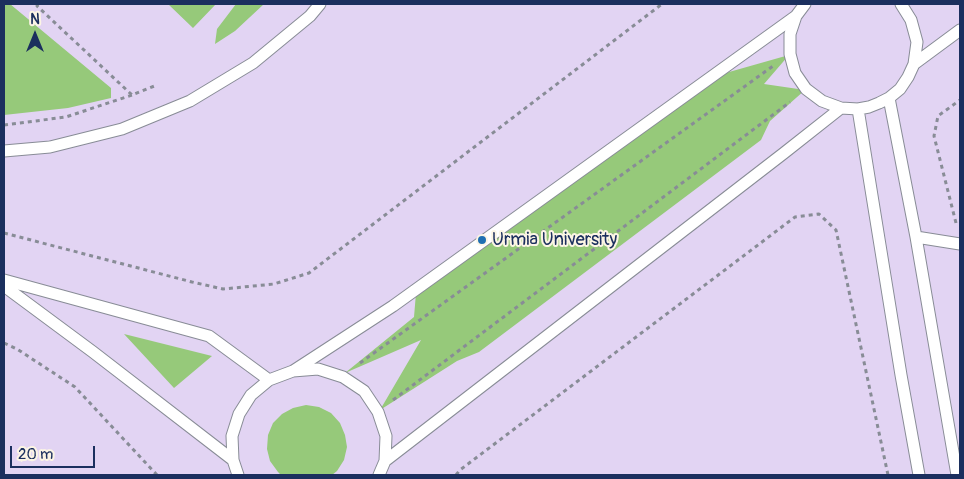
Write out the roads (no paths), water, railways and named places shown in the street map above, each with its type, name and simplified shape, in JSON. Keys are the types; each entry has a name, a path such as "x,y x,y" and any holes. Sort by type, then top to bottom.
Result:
{"lane":[{"path":"4,151 50,147 122,129 190,101 253,63 310,16 320,4"},
{"path":"238,475 233,460 232,436 239,414 251,395 269,380 293,370 393,306 796,16 805,4"},
{"path":"796,16 790,34 790,54 795,73 806,89 822,101 840,108 858,109 879,104 889,98 900,89 914,64 917,42 912,20 900,4"},
{"path":"914,64 960,30"},
{"path":"889,98 916,237 957,475"},
{"path":"385,461 840,108"},
{"path":"858,109 900,375 920,475"},
{"path":"916,237 960,244"},
{"path":"4,280 208,336 269,380"},
{"path":"4,286 233,460"},
{"path":"293,370 318,369 343,377 364,391 378,412 386,436 385,461 379,475"}],"place":[{"name":"Urmia University","path":"482,240"}]}
